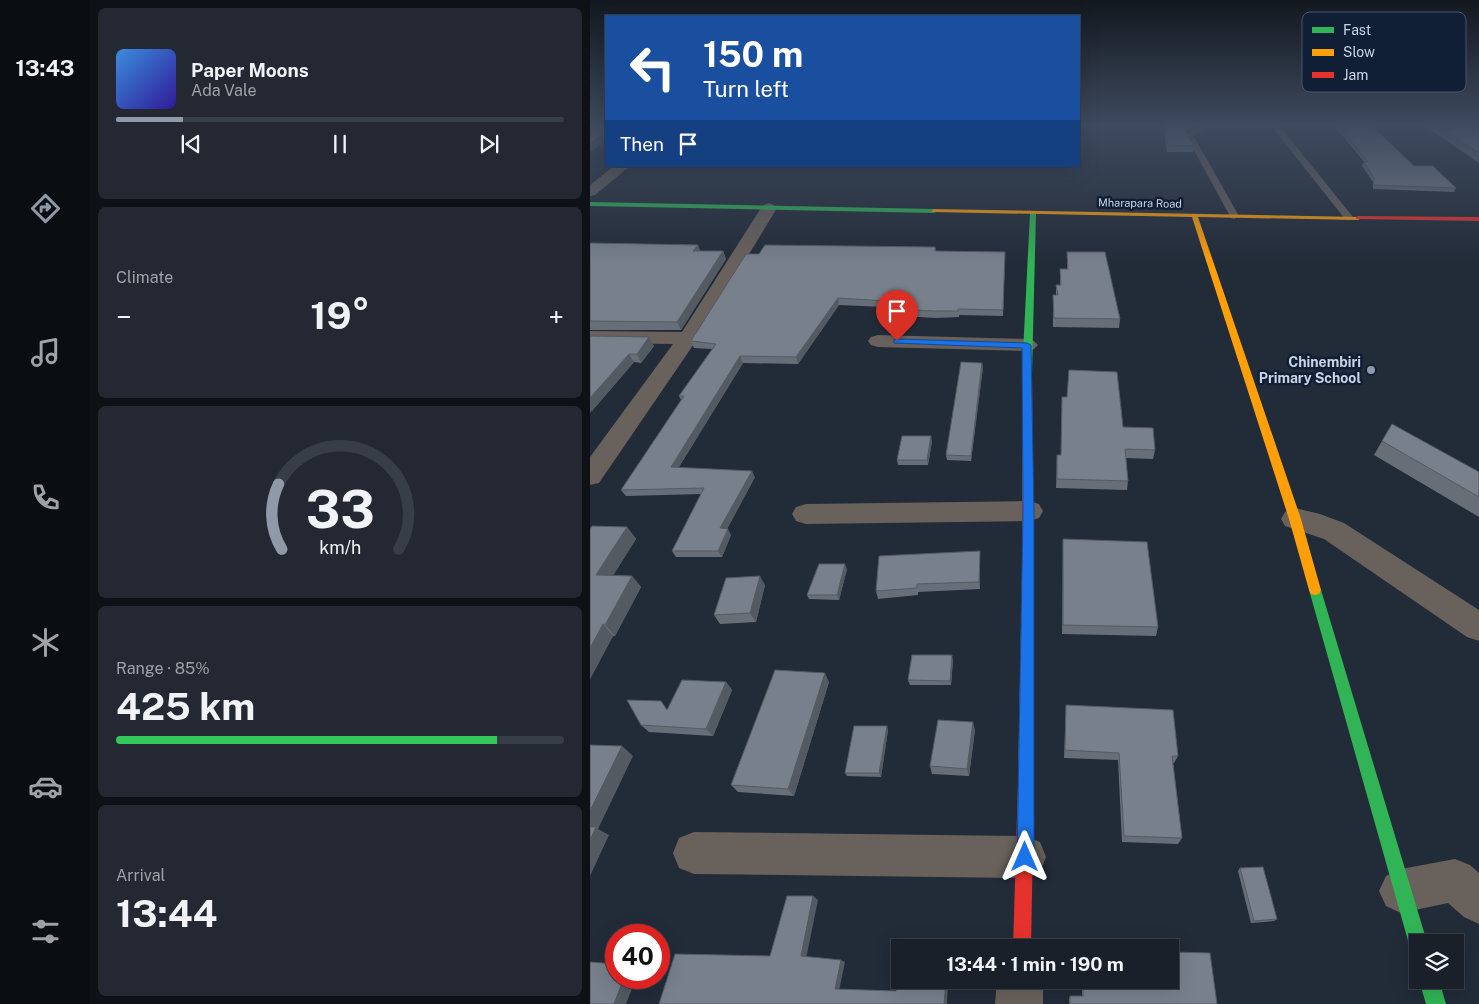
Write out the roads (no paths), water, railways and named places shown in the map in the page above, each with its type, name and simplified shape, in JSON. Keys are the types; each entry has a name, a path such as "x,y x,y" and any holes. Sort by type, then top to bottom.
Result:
{"street":[{"path":"590,192 617,171"},
{"name":"Mharapara Road","path":"590,204 1195,217 1479,219"},
{"path":"590,476 688,338 769,208"},
{"path":"1022,939 1029,511 1027,345 1033,213"},
{"path":"1195,217 1295,519 1415,934"},
{"path":"590,337 688,338"},
{"path":"878,341 1027,345"},
{"path":"806,514 1029,511"},
{"path":"1295,519 1320,525 1334,531 1479,627"},
{"path":"694,853 1025,857"},
{"path":"1401,891 1455,880 1479,902"},
{"path":"1019,1004 1020,989"},
{"path":"1432,989 1436,1004"}],"lane":[{"path":"1209,171 1234,216"},
{"path":"1311,171 1348,217"}],"place":[{"name":"Chinembiri Primary School","path":"1371,370"}]}
